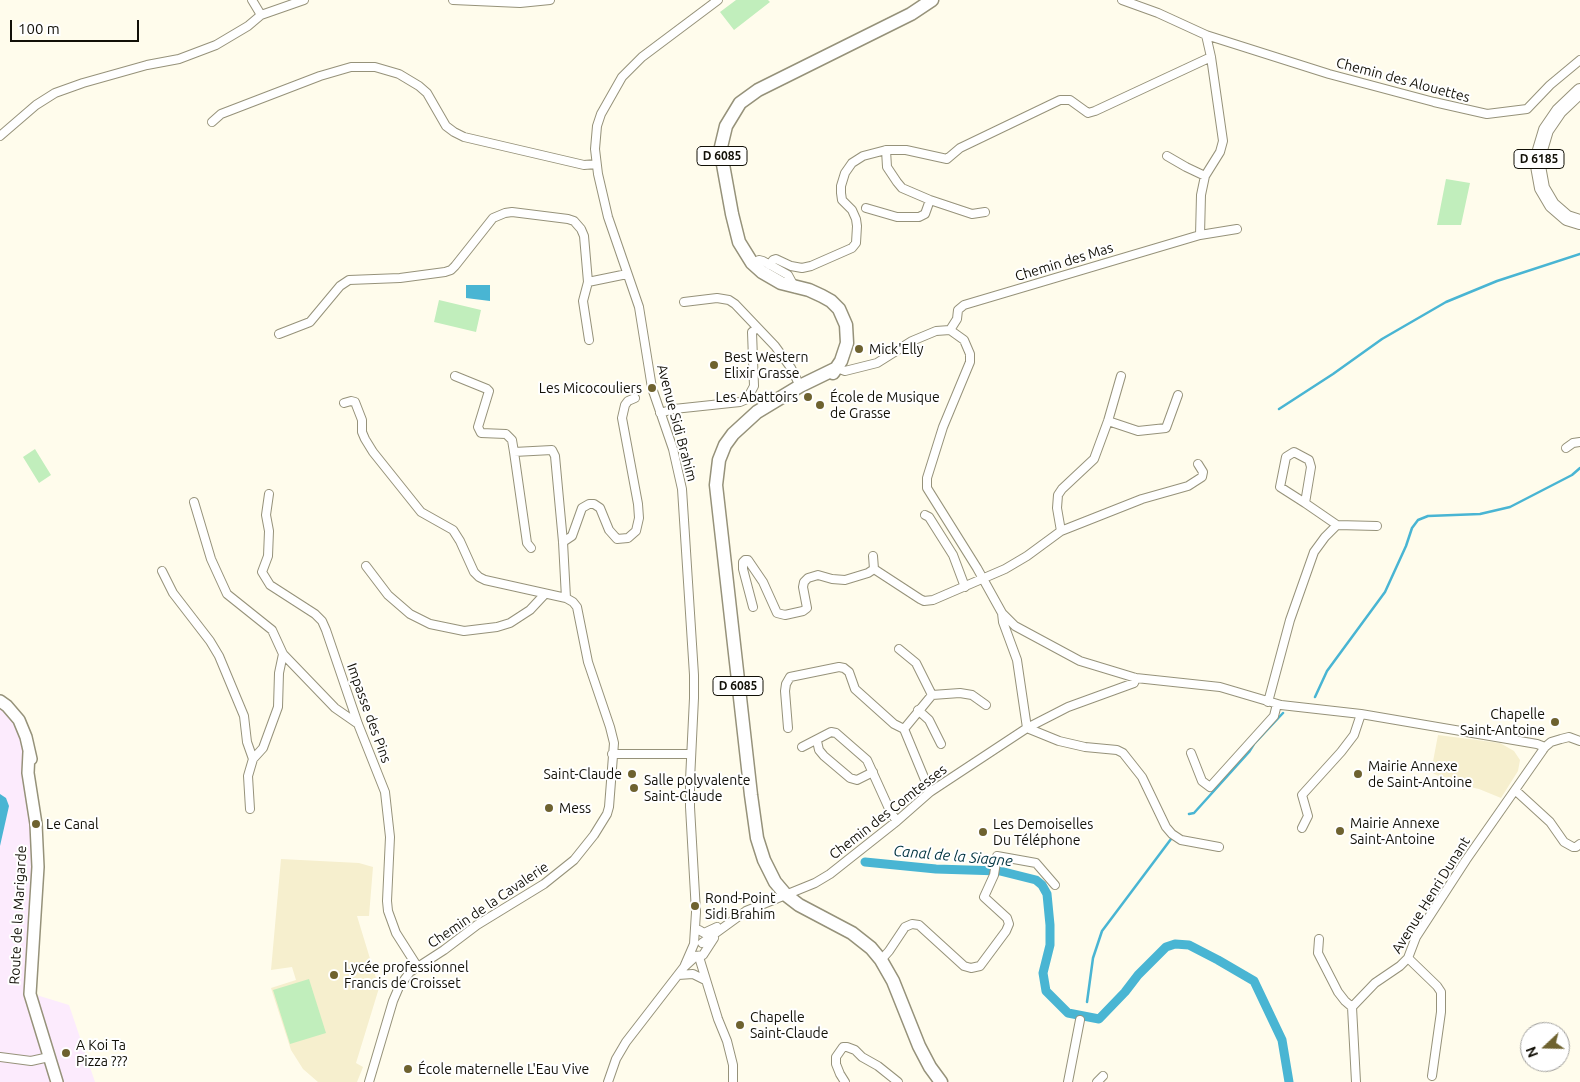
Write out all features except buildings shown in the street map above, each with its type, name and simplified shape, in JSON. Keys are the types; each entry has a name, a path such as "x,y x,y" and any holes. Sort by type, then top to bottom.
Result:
{"highway":[{"name":"D 6185","path":"1580,91 1559,111 1546,130 1540,150 1538,166 1542,188 1552,205 1567,218 1580,222"},
{"path":"1580,99 1564,116 1554,133 1547,152 1546,170 1551,189 1560,202 1568,209 1580,214"}],"main road":[{"name":"D 6085","path":"719,498 722,474 731,448 745,431 763,417 819,384 837,368 845,353 847,344 847,330 843,317 831,301 809,290 795,288 771,278 752,263 742,248 735,230 722,159 723,137 726,126 740,103 758,90 911,14 932,0"},
{"name":"D 6085","path":"837,368 800,386 757,412 733,434 725,445 719,460 716,485 719,498 746,761 758,838 769,872 786,896 810,912 857,936 881,960 893,981 919,1046 930,1067 941,1082"},
{"path":"763,417 772,408 800,391 800,386"},
{"name":"Route de la Marigarde","path":"0,701 19,720 26,737 29,752 28,773 34,806 38,874 30,969 30,994 57,1082"}],"street":[{"path":"252,0 261,15"},
{"path":"0,136 36,105 54,93 147,65 179,59 216,44 248,26 261,15 304,0"},
{"path":"453,0 520,3 550,0"},
{"name":"Avenue Sidi Brahim","path":"718,0 642,57 622,77 601,114 597,126 595,149 596,164 608,217 639,307 652,388 672,448 682,489 694,690 690,807 699,950 705,978 733,1064 733,1082"},
{"path":"1122,0 1158,13 1206,35 1223,141 1220,152 1205,176 1200,235"},
{"name":"Chemin des Alouettes","path":"1206,35 1329,74 1487,114 1527,109 1550,85 1580,60"},
{"path":"769,264 776,260 802,268 852,248 856,242 857,226 852,210 846,205 841,194 841,186 845,173 852,163 863,156 886,150 906,150 947,159 960,148 1060,100 1070,100 1088,113 1211,58"},
{"path":"212,122 221,114 320,76 351,67 374,67 399,74 419,86 426,93 446,126 464,137 584,165 596,164"},
{"path":"886,150 888,167 896,182 912,193 972,214 985,212"},
{"path":"1167,156 1205,176"},
{"path":"866,208 897,218 919,217 924,214 930,200"},
{"path":"279,334 310,322 340,286 349,280 400,278 450,270 493,218 505,212 568,219 574,221 581,229 584,236 588,282 583,301 588,340"},
{"name":"Chemin des Mas","path":"950,330 957,319 958,310 964,305 1200,235 1237,229"},
{"path":"752,263 759,260 788,275 795,288"},
{"path":"588,282 628,274"},
{"path":"684,302 717,298 729,300 735,304 775,346 791,368 800,386"},
{"path":"660,413 674,409 740,402 747,399 754,386 752,332 757,328"},
{"path":"837,368 845,372 877,363 922,336 944,330 950,330 964,340 970,354 970,362 943,426 927,478 927,488 1002,613 1015,626 1080,661 1136,678 1220,687 1277,704 1361,714 1537,744 1545,747 1551,742 1561,739 1569,738 1580,741"},
{"path":"455,376 487,389 489,394 478,431 481,433 506,434 512,440 527,543 532,548"},
{"path":"1061,532 1057,508 1058,495 1094,459 1108,421 1121,376"},
{"path":"1108,421 1138,430 1166,428 1178,395"},
{"path":"564,542 572,536 582,508 589,504 598,505 609,530 617,538 628,538 636,531 639,518 638,504 622,418 625,405 634,398"},
{"path":"344,404 352,401 355,402 362,420 362,432 369,446 421,512 453,530 474,572 479,577 485,580 566,598 577,607 588,662 613,736 612,754 691,754"},
{"path":"1566,448 1580,442"},
{"path":"514,452 552,450 555,456 564,542 566,598"},
{"path":"1305,503 1310,467 1309,460 1294,452 1286,457 1280,487 1337,525 1377,526"},
{"path":"874,569 924,601 933,600 983,580 1017,563 1061,532 1142,500 1188,486 1202,477 1203,472 1198,464"},
{"name":"Impasse des Pins","path":"269,494 266,515 269,531 268,556 262,572 270,585 304,606 322,621 358,724 385,792 388,806 390,844 388,911 396,933 416,966"},
{"path":"194,502 212,559 227,594 272,630 283,654 335,708 358,724"},
{"path":"925,516 928,517 953,554 965,587"},
{"path":"1268,702 1290,620 1314,552 1337,525"},
{"path":"873,556 874,569"},
{"path":"753,607 743,569 743,562 745,560 748,560 764,582 777,613 785,616 807,608 803,587 804,582 808,578 818,575 845,580 868,573 874,569"},
{"path":"366,566 388,595 410,614 430,624 464,631 510,623 530,610 544,594"},
{"path":"162,570 173,593 210,641 219,656 244,716 247,742 253,759"},
{"path":"1002,613 1003,622 1017,660 1027,728 1059,741 1085,747 1117,750 1123,753 1142,777 1166,827 1172,834 1181,840 1219,847"},
{"path":"899,649 916,663 932,695"},
{"path":"250,810 248,776 253,759 263,748 278,707 279,673 283,654"},
{"path":"788,728 785,691 790,677 839,667 844,668 849,672 855,689 894,724 904,729 930,792"},
{"name":"Chemin des Comtesses","path":"734,918 746,911 815,883 830,874 897,821 930,792 1027,728 1068,707 1134,683 1136,678"},
{"path":"904,729 932,695 960,692 972,695 986,704"},
{"path":"1191,753 1202,781 1210,787 1274,716 1277,704"},
{"path":"918,710 930,720 941,744"},
{"path":"1302,828 1308,816 1302,795 1354,735 1361,714"},
{"path":"802,748 831,732 836,733 867,760 891,813 897,821"},
{"path":"817,741 819,750 824,756 850,778 857,780 873,772"},
{"name":"Avenue Henri Dunant","path":"1352,1007 1375,983 1400,966 1408,958 1416,937 1466,860 1545,747"},
{"name":"Chemin de la Cavalerie","path":"372,1080 392,1001 404,978 416,966 444,950 477,925 537,888 574,860 594,835 607,814 612,754"},
{"path":"1514,790 1550,822 1564,842 1573,847 1580,844"},
{"path":"881,960 905,927 912,924 919,925 964,966 971,968 980,966 1006,931 1009,924 1007,918 984,897 994,875 997,856 1036,863 1055,884"},
{"name":"Avenue Sidi Brahim","path":"696,912 699,930 699,950"},
{"path":"699,930 706,933 734,918"},
{"path":"608,1082 616,1059 626,1042 684,967 718,931 734,918"},
{"path":"1319,939 1318,953 1338,992 1345,1002 1352,1007 1356,1082"},
{"path":"1408,958 1441,992 1441,1012 1432,1076"},
{"path":"678,975 693,974 705,978"},
{"path":"1068,1082 1080,1020"},
{"path":"845,1082 836,1064 836,1056 842,1047 847,1047 878,1066 898,1082"},
{"path":"0,1058 27,1061 49,1058"},
{"path":"1097,1082 1103,1076"}],"shaded area":[{"path":"0,703 30,742 35,865 30,993 69,1005 95,1082 0,1082"},
{"path":"1438,735 1500,743 1514,751 1520,760 1518,771 1501,798 1466,786 1464,790 1431,772"},
{"name":"Lycée professionnel Francis de Croisset","path":"281,859 359,863 373,867 369,916 357,916 379,988 356,1063 363,1067 357,1082 318,1082 303,1069 291,1050 271,988 296,980 292,967 271,970"}],"green space":[{"path":"736,0 768,0 770,2 734,30 720,12"},
{"path":"1446,179 1470,183 1461,225 1437,225"},
{"path":"439,300 481,310 476,332 434,322"},
{"path":"35,449 51,475 39,483 23,457"},
{"path":"309,979 326,1033 290,1044 273,990"}],"water":[{"path":"466,285 490,285 490,301 466,298"},
{"path":"0,794 6,798 9,806 0,846"}],"waterway":[{"path":"1279,409 1382,339 1446,302 1497,281 1580,254"},
{"path":"1315,697 1327,671 1385,592 1412,528 1418,520 1428,516 1480,514 1510,507 1572,475 1580,468"},
{"path":"1189,814 1194,813 1283,713"},
{"path":"1087,1002 1093,958 1102,931 1171,839"},
{"name":"Canal de la Siagne","path":"865,862 936,869 1000,871 1036,880 1042,885 1047,894 1050,925 1050,945 1043,973 1046,991 1068,1013 1099,1019 1166,947 1175,944 1189,945 1218,960 1254,981 1282,1040 1289,1082"}],"place":[{"name":"Mick'Elly","path":"859,349"},
{"name":"Best Western Elixir Grasse","path":"714,365"},
{"name":"Les Micocouliers","path":"652,388"},
{"name":"Les Abattoirs","path":"808,397"},
{"name":"École de Musique de Grasse","path":"820,405"},
{"name":"Chapelle Saint-Antoine","path":"1555,722"},
{"name":"Saint-Claude","path":"632,774"},
{"name":"Mairie Annexe de Saint-Antoine","path":"1358,774"},
{"name":"Salle polyvalente Saint-Claude","path":"634,788"},
{"name":"Mess","path":"549,808"},
{"name":"Le Canal","path":"36,824"},
{"name":"Mairie Annexe Saint-Antoine","path":"1340,831"},
{"name":"Les Demoiselles Du Téléphone","path":"983,832"},
{"name":"Rond-Point Sidi Brahim","path":"695,906"},
{"name":"Lycée professionnel Francis de Croisset","path":"334,975"},
{"name":"Chapelle Saint-Claude","path":"740,1025"},
{"name":"A Koi Ta Pizza ???","path":"66,1053"},
{"name":"École maternelle L'Eau Vive","path":"408,1069"}]}
